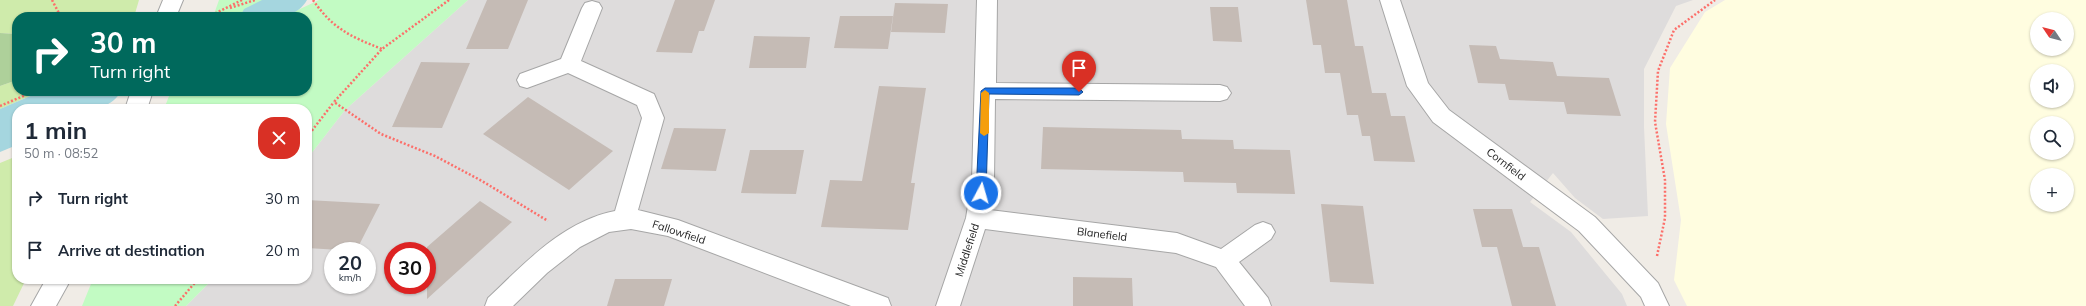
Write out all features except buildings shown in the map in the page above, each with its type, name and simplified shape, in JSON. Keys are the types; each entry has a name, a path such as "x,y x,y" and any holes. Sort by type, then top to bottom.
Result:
{"street":[{"name":"Middlefield","path":"948,306 961,271 977,218 983,181 987,0"},
{"name":"Cornfield","path":"1390,0 1418,86 1441,116 1587,224 1654,298"},
{"path":"569,64 592,8"},
{"path":"527,80 569,64 646,100 652,118 624,219"},
{"path":"985,91 1220,93"},
{"name":"Blanefield","path":"977,218 1177,243 1224,260"},
{"name":"Fallowfield","path":"497,306 537,267 577,238 595,227 624,219 642,220 670,227 879,306"},
{"path":"1259,305 1224,260 1263,232"},
{"path":"43,306 56,284"}],"path":[{"path":"52,0 58,12"},
{"path":"219,12 242,0"},
{"path":"224,10 255,0"},
{"path":"313,0 322,13 351,37 382,50"},
{"path":"312,131 334,102 382,50 449,0"},
{"path":"1654,298 1665,218 1665,180 1655,122 1658,70 1674,30 1715,0"},
{"path":"0,106 23,96"},
{"path":"334,102 381,134 435,156 482,181 577,238"},
{"path":"175,306 194,284"}],"shaded area":[{"path":"468,0 1693,0 1676,6 1644,69 1644,127 1648,216 1603,219 1575,198 1553,173 1530,202 1571,232 1622,294 1627,306 186,306 208,284 312,284 312,153 345,110"},
{"path":"1725,0 2086,0 2086,306 1687,306 1674,280 1681,220 1666,124 1670,68 1705,12"}],"green space":[{"path":"0,0 139,0 135,12 12,12 12,34 0,33"},
{"path":"219,0 275,0 250,12 215,12"},
{"path":"319,0 468,0 345,110 312,153 312,104 166,104 169,96 312,96 312,12 294,12"},
{"path":"0,33 12,34 12,82 0,86"},
{"path":"12,82 12,96 30,96 0,109 0,86"},
{"path":"12,158 12,284 24,284 13,306 0,306 0,163"},
{"path":"91,284 208,284 186,306 82,306"}],"water":[{"path":"30,96 92,97 87,104 12,104 12,147 0,152 0,109"}],"waterway":[{"path":"266,12 291,0"},
{"path":"76,104 93,96"}],"slow traffic":[{"path":"984,133 985,93"}],"route":[{"path":"981,193 983,181 985,91 1079,92"}]}
